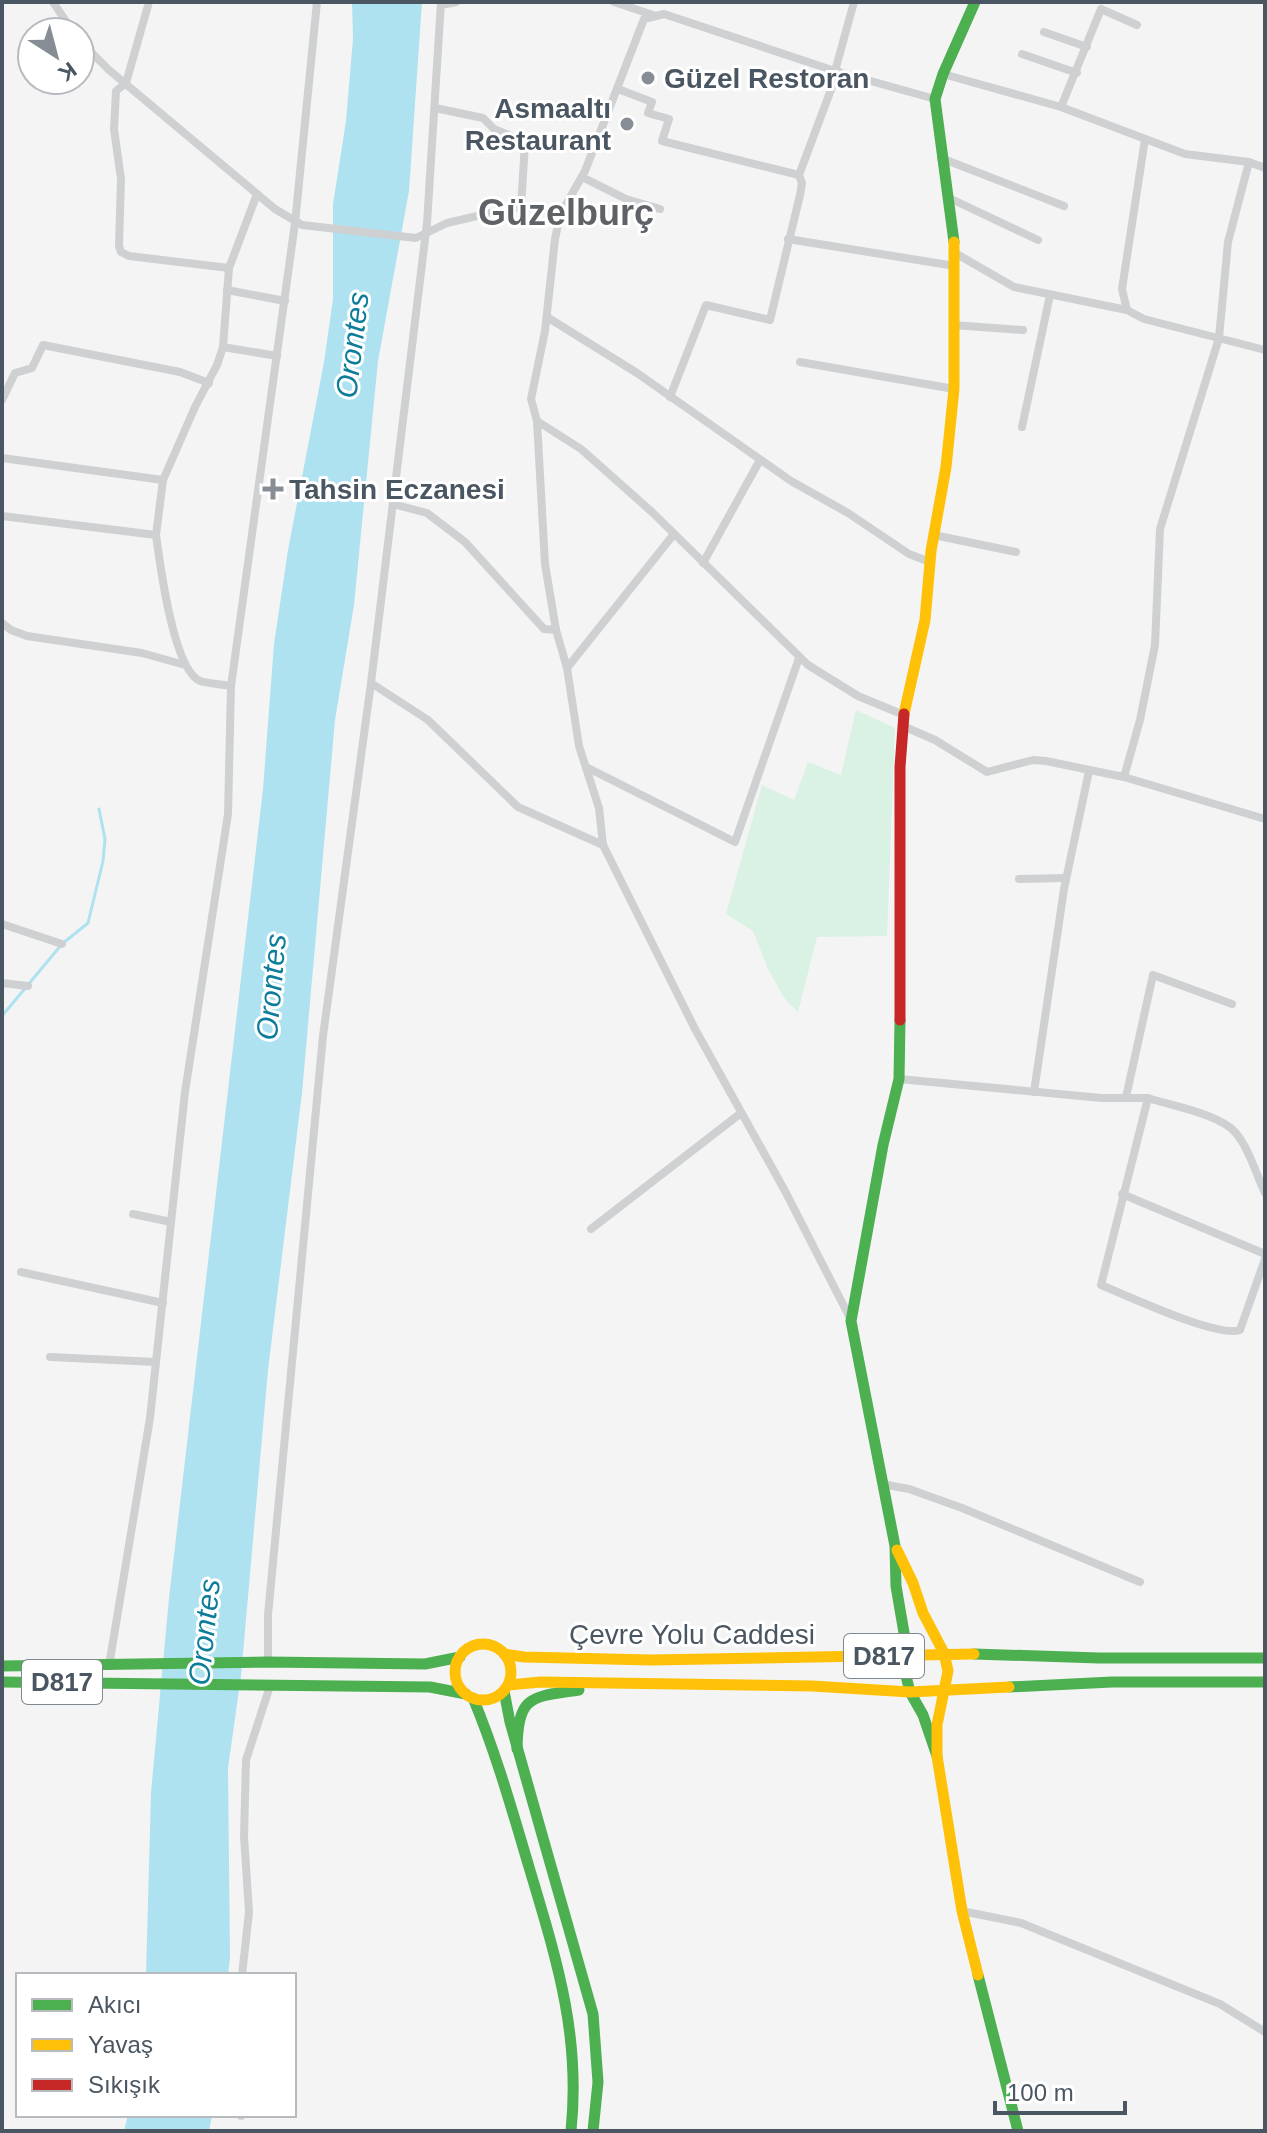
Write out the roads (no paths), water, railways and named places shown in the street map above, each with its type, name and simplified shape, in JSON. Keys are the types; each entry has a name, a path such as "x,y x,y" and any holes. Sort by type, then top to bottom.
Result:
{"main road":[{"path":"937,1756 923,1715 910,1692 905,1672 908,1656 896,1586 895,1546 851,1321 883,1145 899,1079 902,948 900,767 904,720 925,620 954,389 955,253 935,99 975,2"},
{"path":"895,1546 923,1613 944,1653 948,1671 937,1725 937,1756 962,1911 1018,2131"},
{"name":"Çevre Yolu Caddesi","path":"2,1666 425,1664 460,1657 473,1646 481,1645 497,1648 504,1654 524,1657 651,1660 944,1653 1099,1658 1265,1658"},
{"path":"504,1654 511,1669 506,1688 517,1749 593,2014 598,2082 593,2131"},
{"path":"460,1657 457,1681 470,1696 507,1791 569,2010 576,2071 571,2131"},
{"name":"Çevre Yolu Caddesi","path":"2,1682 430,1687 489,1699 506,1688 541,1682 812,1686 944,1692 1112,1682 1265,1682"},
{"path":"517,1749 520,1715 533,1698 544,1693 584,1689 597,1683"}],"street":[{"path":"149,2 126,83 116,91 114,108 121,179 119,246 121,252 129,256 229,268"},
{"path":"109,1666 150,1418 185,1092 228,814 231,686 295,223 317,2"},
{"path":"263,1663 323,1036 371,683 424,232 441,4 456,2"},
{"path":"614,2 653,15"},
{"path":"670,397 706,305 770,320 800,195 799,175 836,71 854,2"},
{"path":"1061,107 1101,9 1137,25"},
{"path":"851,1321 695,1029 603,845 599,808 579,746 567,668 556,630 545,564 537,421 531,399 547,317 560,215 582,177 644,19 664,14 836,71 935,99"},
{"path":"1044,32 1087,47"},
{"path":"1022,54 1077,73"},
{"path":"96,56 295,223 416,238 424,232 474,215 521,208 535,208 560,215"},
{"path":"943,74 1061,107 1185,154 1249,162 1265,168"},
{"path":"618,89 652,102 648,113 669,119 662,141 799,175"},
{"path":"435,108 483,118 494,129 525,142 521,208"},
{"path":"1127,310 1122,289 1145,139"},
{"path":"941,158 1064,206"},
{"path":"1124,777 1140,720 1155,645 1160,529 1219,338 1228,242 1249,162"},
{"path":"582,177 626,199 660,209"},
{"path":"231,686 200,681 187,671 166,604 156,535 163,480 223,347 229,268 257,194"},
{"path":"946,197 1038,240"},
{"path":"788,239 955,266"},
{"path":"955,253 1014,287 1127,310 1144,319 1265,350"},
{"path":"227,290 285,301"},
{"path":"1022,427 1050,295"},
{"path":"547,317 760,460 848,513 887,541 930,562"},
{"path":"953,325 1023,330"},
{"path":"2,400 15,373 32,368 43,345 180,372 209,383"},
{"path":"223,347 277,356"},
{"path":"800,362 954,389"},
{"path":"537,421 581,449 674,534 799,658 987,772 1033,760 1046,761 1124,777 1265,819"},
{"path":"2,458 163,480"},
{"path":"703,563 760,460"},
{"path":"393,504 427,513 465,542 544,629 556,630"},
{"path":"2,516 156,535"},
{"path":"567,668 674,534"},
{"path":"934,535 1016,552"},
{"path":"2,623 27,636 142,653 185,665"},
{"path":"586,767 735,842 799,658"},
{"path":"371,683 428,720 518,807 603,845"},
{"path":"1034,1092 1066,878 1089,771"},
{"path":"1019,879 1066,878"},
{"path":"2,924 62,944"},
{"path":"1126,1097 1153,975 1232,1004"},
{"path":"2,983 28,986"},
{"path":"899,1079 1102,1098 1148,1098 1218,1120 1233,1130 1243,1144 1265,1193"},
{"path":"1122,1194 1265,1256 1240,1330 1233,1333 1206,1326 1101,1285 1122,1194 1148,1098"},
{"path":"591,1229 741,1113"},
{"path":"133,1214 171,1222"},
{"path":"21,1272 163,1303"},
{"path":"50,1357 156,1362"},
{"path":"882,1484 909,1489 962,1508 1140,1582"},
{"path":"242,1973 249,1912 244,1836 246,1760 270,1686"},
{"path":"962,1911 1021,1923 1220,2004 1244,2016 1265,2032"}],"water":[{"name":"Orontes","path":"352,2 422,2 409,191 378,361 354,605 335,720 302,1093 268,1370 241,1676 228,1768 230,1957 228,1973 146,1973 151,1792 169,1598 263,789 274,644 333,299 333,204 346,121 353,39"},
{"path":"128,2117 212,2117 209,2131 124,2131"}],"waterway":[{"path":"2,1016 62,944 88,923 103,861 105,839 99,809"}],"place":[{"name":"Güzel Restoran","path":"648,78"},
{"name":"Asmaaltı Restaurant","path":"627,124"},
{"name":"Tahsin Eczanesi","path":"273,489"}],"district":[{"name":"Güzelburç","path":"566,212"}]}
